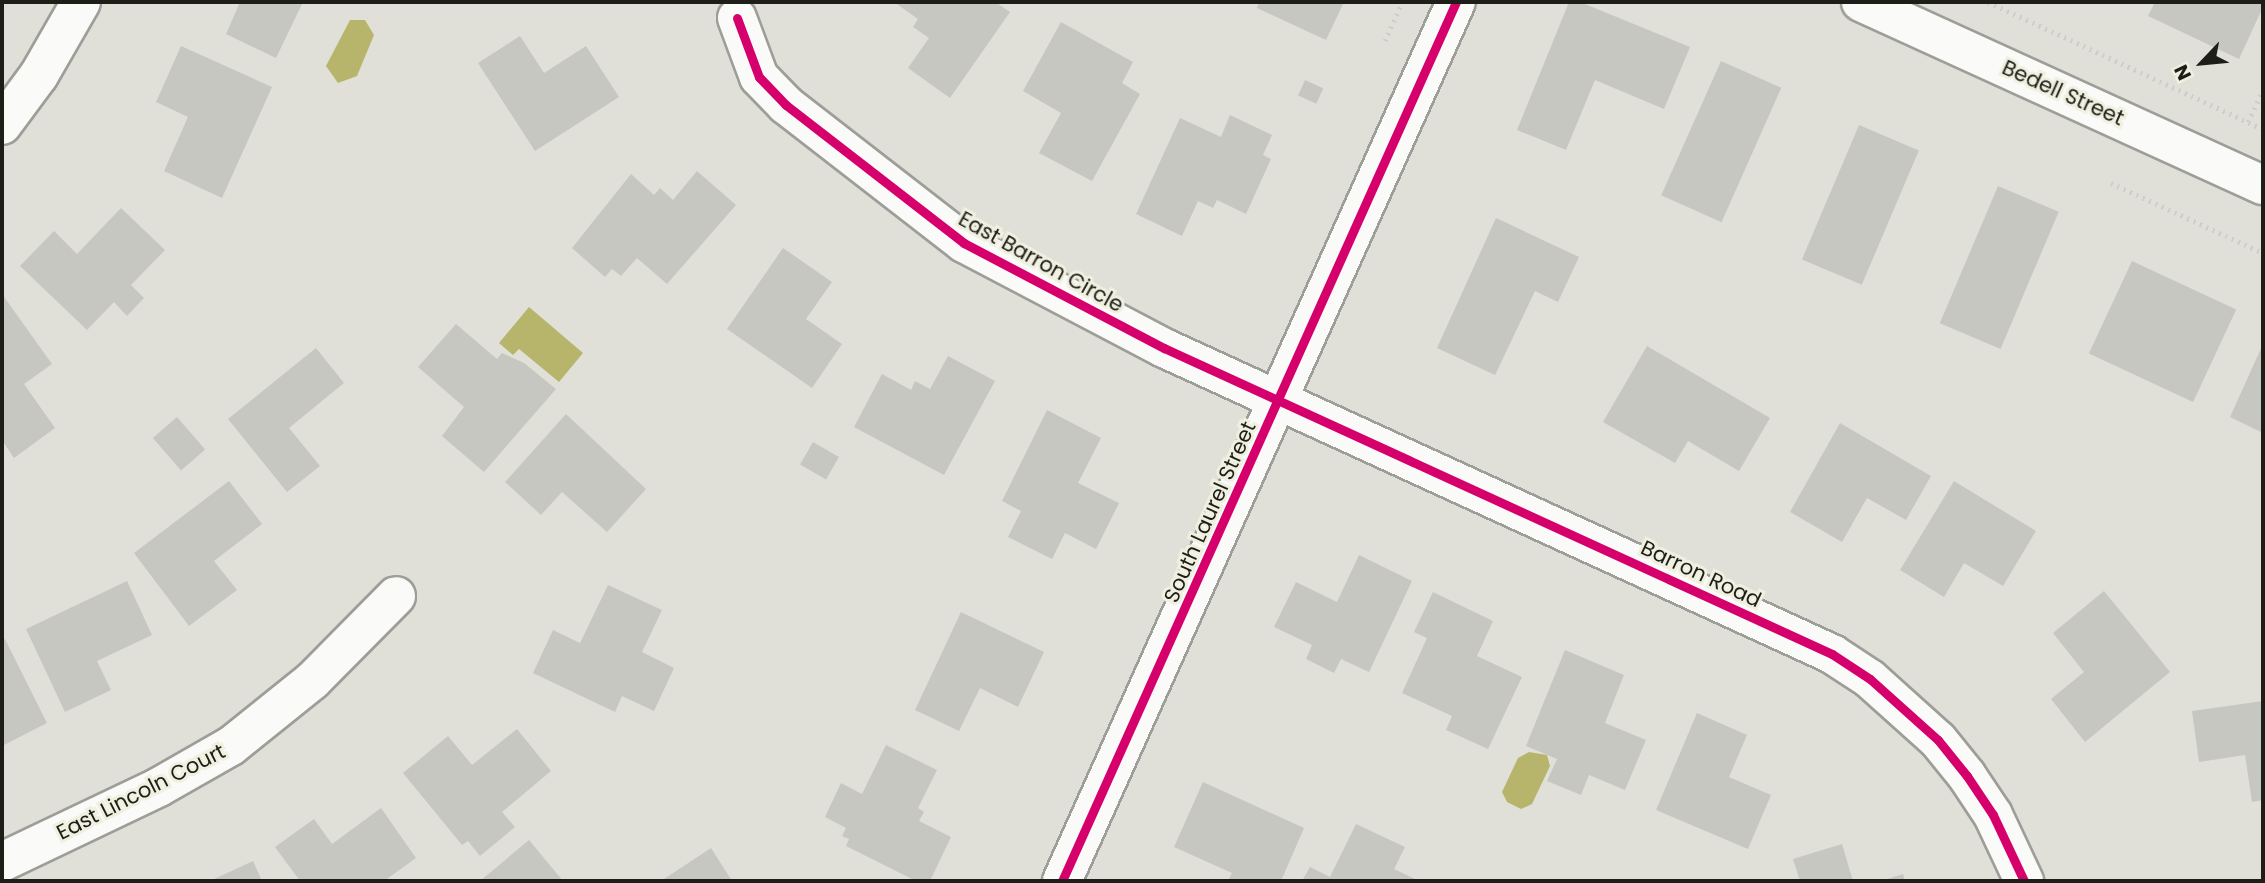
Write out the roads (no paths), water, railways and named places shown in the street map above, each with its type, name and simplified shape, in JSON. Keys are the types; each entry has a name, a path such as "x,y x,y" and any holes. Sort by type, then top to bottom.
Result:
{"street":[{"path":"2,125 39,75 81,2"},
{"name":"South Laurel Street","path":"1062,881 1280,400 1456,2"},
{"name":"Bedell Street","path":"1861,2 2263,185"},
{"name":"East Barron Circle","path":"737,18 759,77 786,105 964,243 1151,342 1280,400"},
{"name":"Barron Road","path":"1280,400 1832,654 1870,679 1938,740 1993,815 2024,881"},
{"name":"East Lincoln Court","path":"2,862 159,786 231,746 313,680 396,596"}]}
